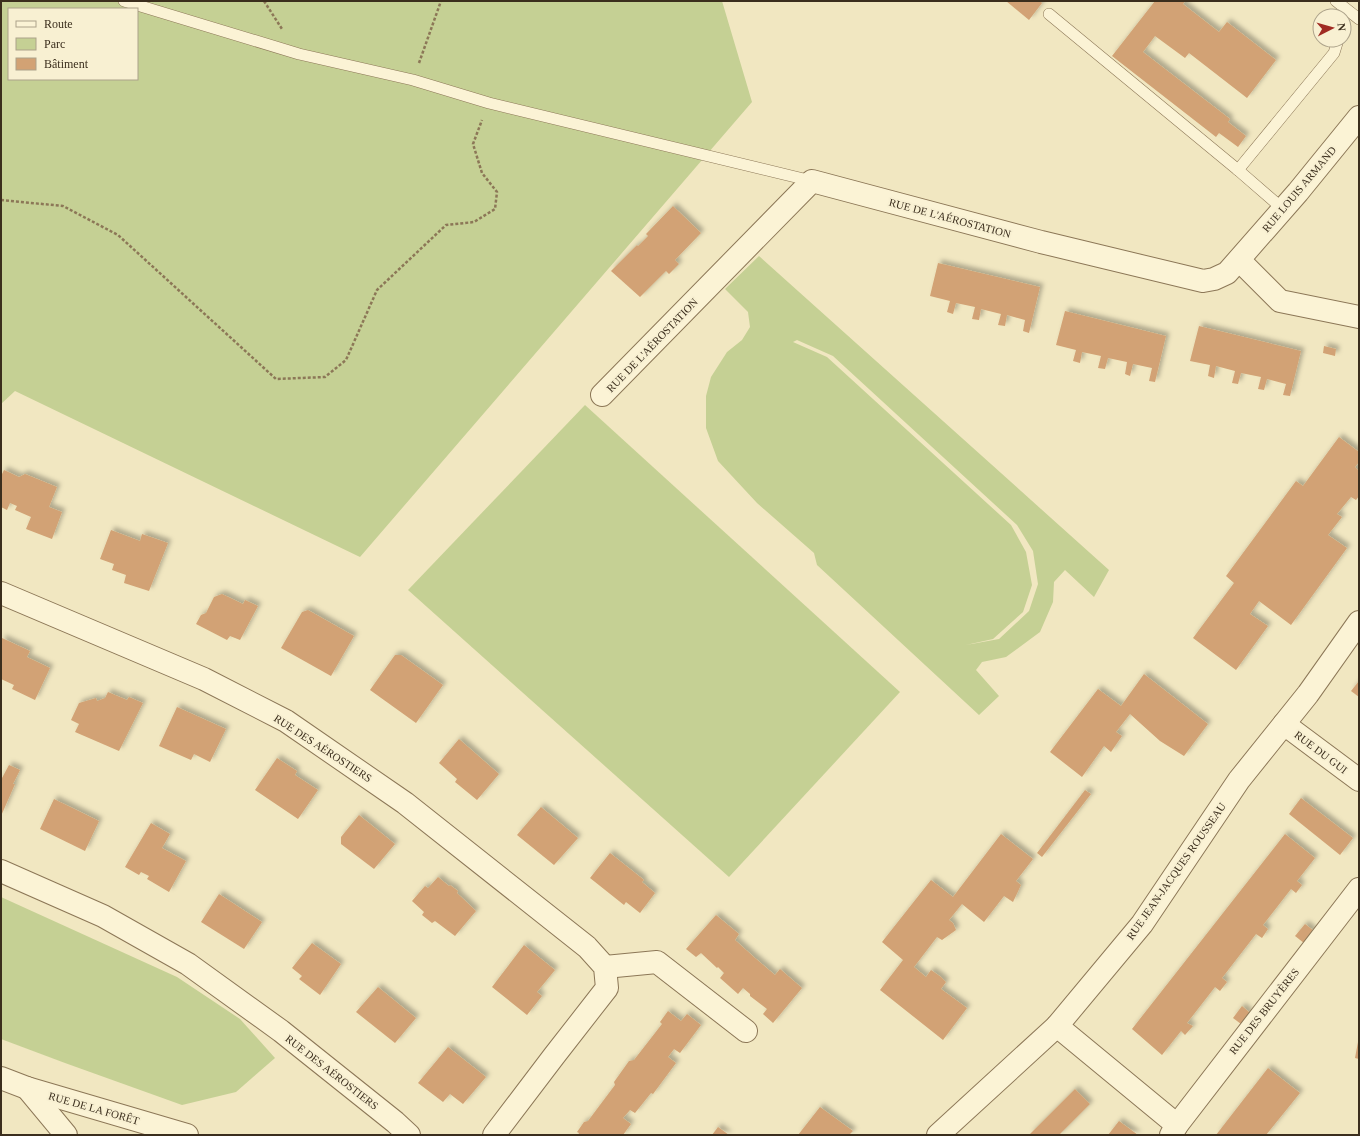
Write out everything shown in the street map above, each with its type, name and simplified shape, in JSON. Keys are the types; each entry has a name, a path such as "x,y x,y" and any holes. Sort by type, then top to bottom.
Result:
{"street":[{"name":"RUE LOUIS ARMAND","path":"1239,260 1359,118"},
{"name":"RUE DE L'AÉROSTATION","path":"602,395 812,181 1042,242 1203,281 1214,279 1227,273 1239,260"},
{"path":"1239,260 1280,301 1359,317"},
{"name":"RUE DES AÉROSTIERS","path":"1,593 204,679 286,721 405,803 587,947 605,967"},
{"name":"RUE JEAN-JACQUES ROUSSEAU","path":"938,1135 1057,1026 1142,924 1239,780 1308,694 1359,622"},
{"name":"RUE DU GUI","path":"1284,724 1359,780"},
{"name":"RUE DES AÉROSTIERS","path":"1,871 103,916 188,964 281,1031 410,1135"},
{"name":"RUE DES BRUYÈRES","path":"1174,1130 1359,889"},
{"path":"494,1135 607,988 605,967 657,962 746,1031"},
{"path":"1057,1026 1174,1130"},
{"name":"RUE DE LA FORÊT","path":"1,1078 28,1088 188,1135"},
{"path":"28,1088 66,1135"}],"lane":[{"path":"124,1 298,54 413,80 489,103 812,181"},
{"path":"1049,14 1283,209"},
{"path":"1238,170 1334,53 1336,48"}],"path":[{"path":"413,80 441,1"},
{"path":"1,200 63,206 118,235 276,379 325,377 346,360 377,290 446,224 474,222 495,209 498,192 482,173 474,144 489,103"}],"green space":[{"path":"1,1 722,1 752,102 360,557 15,391 1,404"},
{"path":"759,256 1109,570 1094,597 1065,570 1054,582 1053,602 1040,632 1006,657 982,662 976,670 999,696 979,715 817,565 814,553 757,503 718,461 706,428 706,396 711,377 727,352 742,340 750,327 748,312 725,289","holes":["797,340 833,356 1017,525 1033,551 1038,584 1029,611 999,639 966,645 993,639 1023,612 1032,585 1026,552 1011,525 827,357 793,342"]},
{"path":"585,405 900,692 729,877 408,590"},
{"path":"1,897 177,977 240,1019 275,1058 236,1092 182,1105 1,1039"}],"building":[{"path":"1006,1 1040,1 1042,3 1029,20"},
{"path":"1155,1 1185,1 1183,4 1219,32 1227,22 1276,60 1247,98 1189,53 1185,58 1155,36 1143,52 1230,119 1228,122 1246,136 1238,147 1219,133 1216,137 1112,56"},
{"path":"673,206 701,233 675,260 679,264 669,274 666,271 640,297 611,271 648,236 646,234"},
{"path":"938,263 1040,287 1029,333 1023,331 1025,320 1007,315 1005,326 998,325 1001,314 981,309 979,320 972,319 975,307 956,303 953,314 947,312 950,301 930,296"},
{"path":"1065,311 1166,336 1155,382 1149,381 1152,368 1133,364 1130,376 1125,374 1127,362 1108,358 1105,369 1098,368 1101,356 1082,352 1080,363 1073,361 1076,350 1056,345"},
{"path":"1199,326 1301,351 1290,396 1283,395 1286,384 1267,379 1264,390 1258,389 1261,377 1241,373 1238,384 1232,383 1235,371 1216,366 1214,378 1208,376 1210,365 1190,361"},
{"path":"1324,346 1336,349 1335,356 1323,353"},
{"path":"1339,437 1359,452 1359,462 1355,467 1359,471 1359,496 1356,500 1351,497 1337,514 1342,517 1328,535 1347,548 1291,625 1259,601 1250,614 1268,626 1236,670 1193,638 1234,583 1226,576 1296,481 1303,486"},
{"path":"4,470 19,477 25,474 57,487 49,507 62,512 52,539 26,529 31,517 15,510 17,506 10,503 7,510 1,507 1,476"},
{"path":"111,530 140,541 142,534 168,543 149,591 124,583 126,575 112,570 114,564 100,559"},
{"path":"222,594 243,604 245,600 258,606 240,640 230,636 227,640 196,624 201,615 206,613 214,597"},
{"path":"308,610 354,636 331,676 281,648 302,612"},
{"path":"2,638 30,651 27,657 50,668 35,700 12,689 14,685 1,679"},
{"path":"395,655 401,655 443,685 416,723 370,690"},
{"path":"1144,674 1208,724 1184,756 1160,741 1130,714 1116,732 1122,736 1111,752 1104,746 1082,777 1050,752 1098,689 1121,706"},
{"path":"1359,681 1359,697 1351,691"},
{"path":"108,692 127,700 129,697 143,703 119,751 75,732 79,724 71,720 79,703 96,698 97,701 105,698"},
{"path":"177,707 226,729 210,762 194,754 191,760 159,746"},
{"path":"459,739 499,774 477,800 455,782 457,779 439,763"},
{"path":"277,758 297,771 295,775 318,790 298,819 255,790"},
{"path":"9,765 20,770 1,816 1,778"},
{"path":"1085,790 1091,794 1042,857 1037,853"},
{"path":"1301,798 1353,838 1340,855 1289,814"},
{"path":"54,799 99,821 85,851 40,829"},
{"path":"541,807 578,838 554,865 517,835"},
{"path":"359,815 395,844 374,869 341,844 341,837"},
{"path":"151,823 170,834 162,848 186,861 169,892 147,879 149,876 141,872 139,875 125,867"},
{"path":"1001,834 1033,859 1016,881 1021,885 1013,902 1004,896 984,922 962,904 949,920 953,923 956,930 942,940 937,937 914,967 926,977 931,970 941,977 946,982 941,989 967,1008 943,1040 880,990 903,960 882,942 931,880 953,897"},
{"path":"1285,834 1315,858 1297,881 1302,885 1296,893 1291,889 1263,925 1268,929 1262,938 1256,934 1222,978 1227,982 1220,991 1215,987 1187,1023 1193,1026 1185,1035 1181,1031 1162,1055 1132,1029"},
{"path":"610,853 644,880 642,882 655,893 640,913 626,902 624,905 590,878"},
{"path":"438,877 458,891 457,893 476,911 455,936 435,921 432,923 422,915 424,912 412,901 425,886 428,888"},
{"path":"219,894 262,922 244,949 201,922"},
{"path":"716,915 739,934 735,940 775,975 780,969 802,988 773,1023 763,1014 767,1009 750,996 750,994 743,988 738,994 720,978 724,973 718,967 717,968 701,953 696,957 686,949"},
{"path":"1305,924 1314,931 1304,943 1295,936"},
{"path":"312,943 341,964 320,995 299,979 302,976 292,968"},
{"path":"524,945 555,970 537,992 542,996 527,1015 492,987"},
{"path":"378,987 416,1018 395,1043 356,1012"},
{"path":"1242,1006 1250,1013 1241,1024 1233,1018"},
{"path":"668,1011 681,1021 687,1014 701,1025 680,1053 674,1049 668,1057 676,1063 653,1094 651,1093 635,1113 630,1110 623,1118 631,1124 623,1135 578,1135 579,1133 577,1132 584,1122 588,1121 615,1085 614,1082 629,1061 634,1060 662,1024 660,1022"},
{"path":"1359,1042 1359,1059 1355,1058"},
{"path":"448,1047 486,1077 463,1104 450,1094 443,1102 418,1083"},
{"path":"1268,1068 1300,1093 1266,1135 1216,1135"},
{"path":"1075,1089 1090,1104 1059,1135 1029,1135"},
{"path":"820,1107 853,1131 849,1135 798,1135"},
{"path":"1119,1121 1138,1135 1108,1135"},
{"path":"718,1127 729,1135 712,1135"}]}
